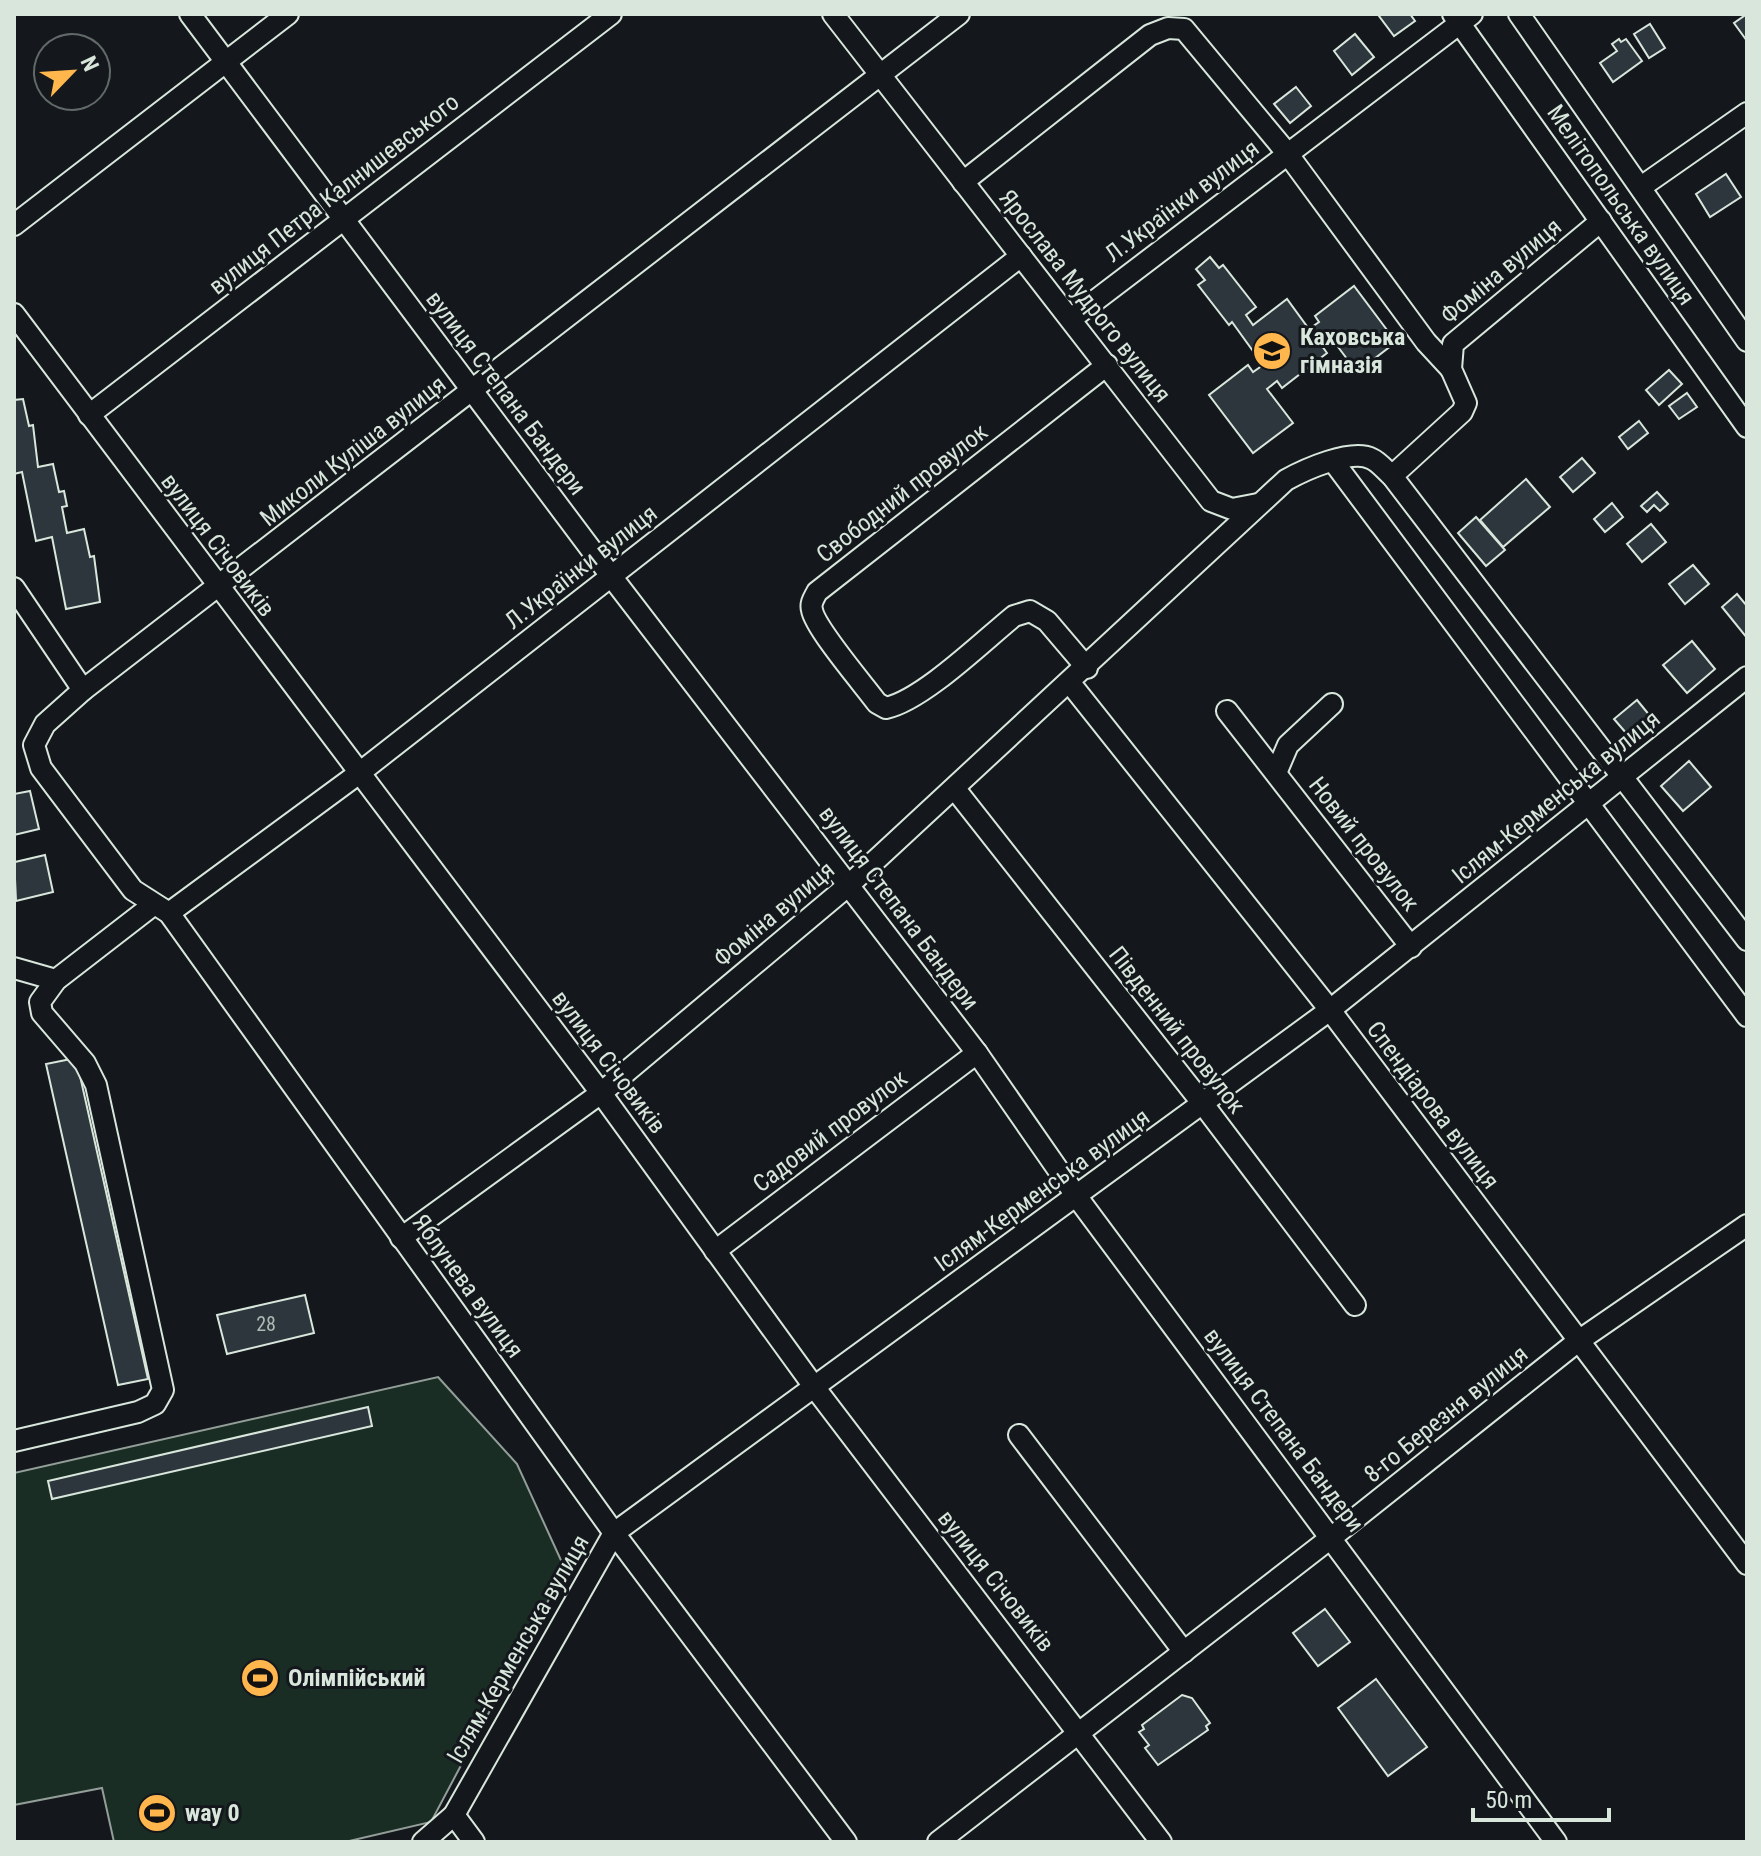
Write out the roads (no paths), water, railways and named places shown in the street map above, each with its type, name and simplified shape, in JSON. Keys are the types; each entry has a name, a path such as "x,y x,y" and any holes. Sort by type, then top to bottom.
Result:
{"street":[{"name":"вулиця Степана Бандери","path":"190,14 611,576 977,1053 1077,1197 1556,1842"},
{"path":"14,225 288,14"},
{"name":"вулиця Петра Калнишевського","path":"89,415 611,14"},
{"name":"Ярослава Мудрого вулиця","path":"833,14 1211,501 1232,509 1262,502"},
{"name":"Миколи Куліша вулиця","path":"41,768 34,745 45,724 83,690 472,392 877,74 959,14"},
{"name":"Мелітопольська вулиця","path":"1519,14 1747,341"},
{"name":"Мелітопольська вулиця","path":"1462,18 1747,427"},
{"name":"Л.Українки вулиця","path":"1071,319 1462,18"},
{"name":"Л.Українки вулиця","path":"963,182 1150,35 1168,28 1184,29 1287,153 1426,342 1451,369"},
{"path":"1641,187 1747,113"},
{"name":"Фоміна вулиця","path":"1451,369 1450,355 1460,336 1601,221"},
{"name":"Л.Українки вулиця","path":"56,980 358,774 1021,256"},
{"name":"вулиця Січовиків","path":"14,314 601,1093 815,1388 1081,1732 1161,1842"},
{"name":"Свободний провулок","path":"1087,668 1047,621 1030,611 1014,616 921,690 899,705 886,708 877,703 821,628 812,612 812,604 817,592 1107,365"},
{"path":"1392,476 1462,412 1466,397 1451,369"},
{"path":"1262,502 1298,473 1352,457 1371,458 1392,476 1747,940"},
{"path":"1333,461 1747,1016"},
{"name":"Фоміна вулиця","path":"401,1238 601,1093 850,884 1087,668 1262,502"},
{"path":"14,588 83,690"},
{"name":"Іслям-Керменська вулиця","path":"423,1842 454,1815 614,1533 1330,1010 1747,677"},
{"name":"Спендіарова вулиця","path":"1070,683 1330,1010 1747,1564"},
{"name":"Новий провулок","path":"1276,773 1288,745 1332,704"},
{"name":"Новий провулок","path":"1227,711 1411,947"},
{"name":"Яблунева вулиця","path":"41,768 133,890 161,909 614,1533 846,1842"},
{"name":"Південний провулок","path":"955,789 1203,1104 1355,1305"},
{"path":"14,968 56,980 40,1002 42,1013 85,1063 96,1085 163,1390 155,1404 138,1412 14,1441"},
{"name":"Садовий провулок","path":"715,1251 977,1053"},
{"name":"8-го Березня вулиця","path":"938,1842 1332,1537 1577,1342 1747,1225"},
{"path":"1019,1435 1184,1652"},
{"path":"454,1815 474,1842"}],"place":[{"name":"Каховська гімназія","path":"1272,351"},
{"name":"Олімпійський","path":"260,1678"},
{"name":"way 0","path":"157,1813"}]}
